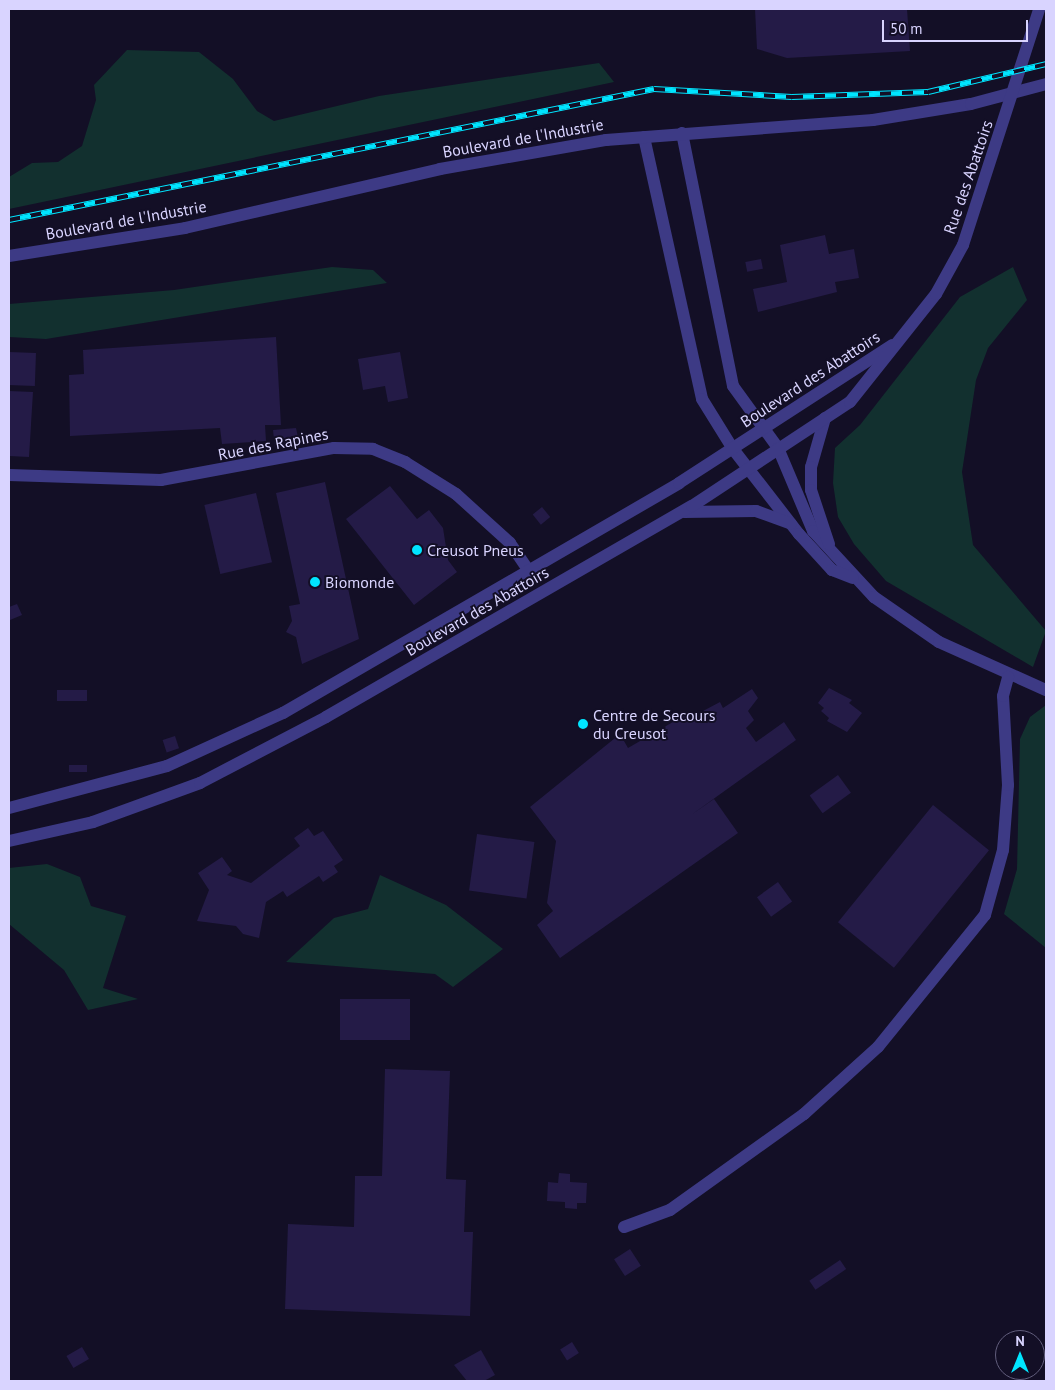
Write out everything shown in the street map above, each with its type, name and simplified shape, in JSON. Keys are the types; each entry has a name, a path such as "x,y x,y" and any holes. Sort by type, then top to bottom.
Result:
{"street":[{"name":"Rue des Abattoirs","path":"898,341 936,294 963,245 995,151 1039,9"},
{"name":"Boulevard de l'Industrie","path":"9,256 185,228 440,169 644,137 873,120 971,104 1046,84"},
{"path":"682,133 733,386 765,427 778,448 813,531 858,580 939,642 1008,677 1046,690"},
{"path":"644,137 702,399 733,449 791,524 832,570 858,580"},
{"name":"Boulevard des Abattoirs","path":"9,808 168,766 283,713 529,571 733,449 898,341"},
{"name":"Boulevard des Abattoirs","path":"9,841 93,822 200,783 326,717 681,512 850,402 898,341"},
{"path":"825,418 811,468 812,490 833,553"},
{"name":"Rue des Rapines","path":"9,475 161,480 334,448 373,449 405,462 456,494 510,543 529,571"},
{"path":"681,512 756,511 791,524"},
{"path":"624,1227 670,1210 804,1114 878,1047 985,915 1003,850 1008,785 1003,696 1008,677"}],"green space":[{"path":"127,50 199,52 233,79 257,111 274,121 379,96 599,63 614,82 9,209 9,177 32,163 58,162 82,146 96,100 94,85"},
{"path":"332,267 373,270 387,283 46,339 9,337 9,304 174,290"},
{"path":"1013,267 1027,300 988,348 976,380 962,472 973,545 1046,631 1033,667 886,581 854,544 838,517 833,483 835,448 860,425 960,297"},
{"path":"1046,705 1046,948 1004,914 1017,869 1020,739 1030,717"},
{"path":"47,864 80,877 91,906 126,916 103,988 138,999 88,1010 64,970 9,924 9,868"},
{"path":"380,875 446,905 503,949 453,987 435,974 286,962 334,918 368,909"}],"building":[{"path":"755,9 907,9 910,51 787,58 757,49"},
{"path":"825,235 829,254 854,249 859,278 835,282 837,292 758,312 753,289 787,282 780,245"},
{"path":"761,259 763,269 747,272 745,262"},
{"path":"276,337 281,425 265,425 266,441 222,444 220,428 70,436 69,375 84,374 83,350"},
{"path":"9,352 36,353 35,386 9,385"},
{"path":"400,352 408,398 388,402 385,386 363,390 358,359"},
{"path":"9,391 33,392 29,457 9,456"},
{"path":"296,428 299,442 275,448 273,430"},
{"path":"325,482 359,639 302,664 296,637 286,632 292,621 289,606 300,604 276,493"},
{"path":"390,486 417,519 429,510 443,528 448,560 457,572 414,605 346,519"},
{"path":"256,493 272,562 220,574 204,505"},
{"path":"542,507 550,517 541,525 533,515"},
{"path":"17,604 22,615 10,620 9,607"},
{"path":"829,688 852,700 849,703 862,713 847,732 827,721 829,718 821,711 824,708 818,703"},
{"path":"752,689 758,698 748,711 754,720 746,728 756,742 784,722 796,740 691,815 714,799 738,833 560,958 537,925 553,911 547,903 556,841 530,807 620,734 628,748 685,715 686,720 720,702 723,708"},
{"path":"57,690 87,690 87,701 57,701"},
{"path":"175,736 179,748 167,752 163,740"},
{"path":"69,765 87,765 87,772 69,772"},
{"path":"838,775 851,793 823,813 810,796"},
{"path":"933,805 989,850 894,968 838,922"},
{"path":"308,828 314,836 323,831 343,860 334,866 338,872 323,882 319,876 287,897 283,891 266,902 259,938 243,934 236,926 197,921 209,890 198,873 222,857 232,871 227,875 251,883 300,846 294,838"},
{"path":"477,834 534,842 527,899 469,890"},
{"path":"778,882 792,901 771,917 757,897"},
{"path":"340,999 410,999 410,1040 340,1040"},
{"path":"385,1069 450,1071 446,1179 466,1180 464,1232 473,1232 470,1316 285,1309 288,1224 354,1227 355,1176 382,1176"},
{"path":"559,1173 570,1174 570,1182 587,1183 586,1203 577,1203 577,1209 565,1208 565,1202 547,1201 548,1182 558,1183"},
{"path":"630,1249 641,1266 625,1276 614,1259"},
{"path":"840,1260 846,1269 815,1290 809,1281"},
{"path":"572,1342 579,1353 567,1360 560,1349"},
{"path":"82,1347 89,1359 73,1368 66,1356"},
{"path":"481,1350 495,1375 484,1381 467,1381 454,1365"}],"railway":[{"path":"9,220 654,89 792,97 928,92 1046,64"}],"place":[{"name":"Creusot Pneus","path":"417,550"},
{"name":"Biomonde","path":"315,582"},
{"name":"Centre de Secours du Creusot","path":"583,724"}]}
